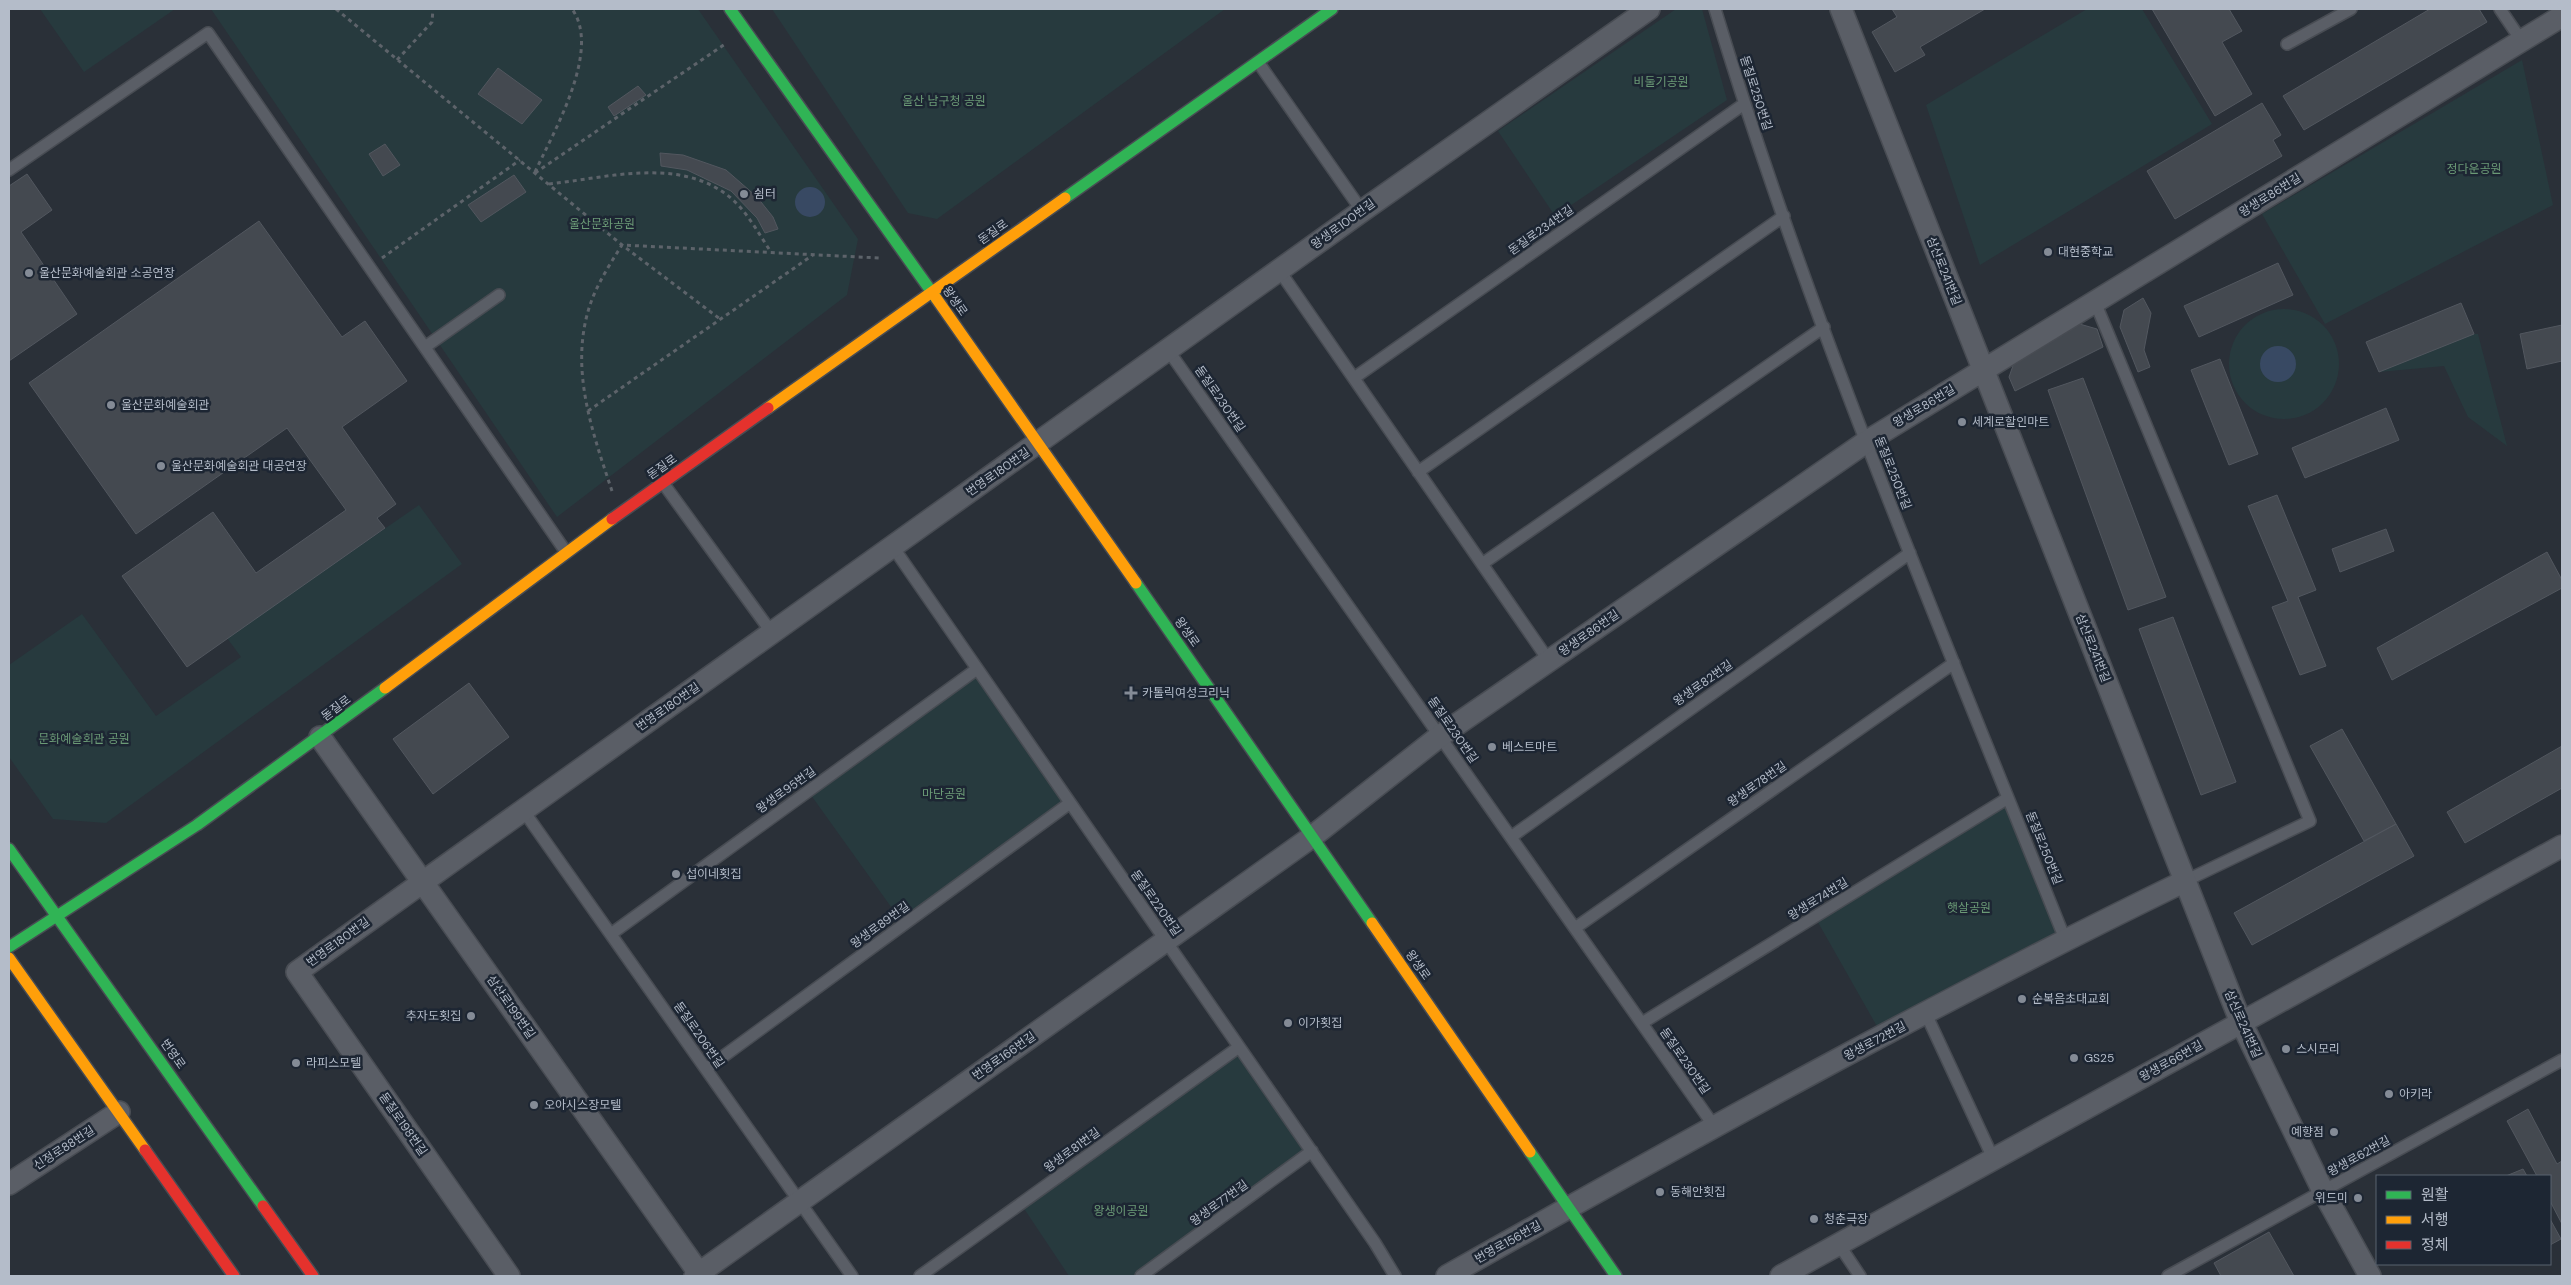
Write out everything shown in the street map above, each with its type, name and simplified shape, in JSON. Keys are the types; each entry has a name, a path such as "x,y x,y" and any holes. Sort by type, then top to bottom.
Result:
{"main road":[{"name":"왕생로","path":"730,9 1039,443 1616,1276"},
{"name":"돋질로","path":"9,947 197,825 320,737 566,552 1258,62 1322,12"},
{"name":"번영로","path":"9,849 313,1276"},
{"path":"9,958 234,1276"}],"street":[{"name":"왕생로100번길","path":"1039,443 1362,210 1649,9"},
{"name":"삼산로241번길","path":"1841,9 2241,1022 2324,1191 2370,1276"},
{"name":"왕생로86번길","path":"1313,836 1440,736 1866,442 2562,16"},
{"name":"번영로180번길","path":"297,972 422,881 1039,443"},
{"name":"삼산로199번길","path":"320,737 698,1275"},
{"name":"번영로166번길","path":"698,1275 1313,836"},
{"name":"왕생로66번길","path":"1781,1276 2562,846"},
{"name":"왕생로72번길","path":"1570,1207 1714,1126 2065,939 2185,881"},
{"name":"돋질로198번길","path":"297,972 509,1276"},
{"name":"신정로88번길","path":"9,1184 119,1112"},
{"name":"번영로156번길","path":"1447,1276 1570,1207"}],"lane":[{"name":"돋질로250번길","path":"1715,9 1744,104 1866,442 2065,939"},
{"path":"2287,44 2351,9"},
{"path":"2500,9 2520,40"},
{"path":"9,170 208,33 566,552"},
{"path":"1258,62 1362,210"},
{"name":"돋질로234번길","path":"1354,378 1744,104"},
{"path":"1418,472 1784,216"},
{"path":"1279,270 1549,661"},
{"path":"425,347 499,295"},
{"path":"2094,302 2310,821 2185,881"},
{"path":"1482,564 1824,327"},
{"name":"돋질로230번길","path":"1168,350 1714,1126"},
{"path":"663,483 772,633"},
{"name":"돋질로220번길","path":"893,547 1312,1152 1395,1276"},
{"name":"왕생로82번길","path":"1511,837 1910,552"},
{"name":"왕생로78번길","path":"1575,928 1954,663"},
{"name":"왕생로95번길","path":"611,934 977,669"},
{"name":"왕생로74번길","path":"1642,1023 2008,798"},
{"name":"왕생로89번길","path":"706,1069 1070,803"},
{"name":"돋질로206번길","path":"523,810 852,1276"},
{"path":"1926,1014 1993,1158"},
{"name":"왕생로81번길","path":"920,1276 1239,1047"},
{"name":"왕생로62번길","path":"2168,1276 2562,1060"},
{"name":"왕생로77번길","path":"1141,1276 1312,1152"},
{"path":"1838,1243 1860,1276"}],"path":[{"path":"336,9 622,245 720,319"},
{"path":"397,60 432,22 433,9"},
{"path":"534,173 566,106 579,66 581,35 572,9"},
{"path":"534,173 746,30"},
{"path":"370,267 520,160"},
{"path":"548,184 670,172 691,176 727,195 743,211 771,253"},
{"path":"622,245 909,260"},
{"path":"620,513 588,411 582,384 582,346 589,306 604,274 622,245"},
{"path":"588,411 813,255"}],"green space":[{"path":"40,9 175,9 84,72"},
{"name":"울산문화공원","path":"211,9 698,9 858,239 847,295 557,517"},
{"name":"울산 남구청 공원","path":"772,9 1225,9 937,219 908,213"},
{"name":"비둘기공원","path":"1676,9 1702,9 1727,100 1555,216 1498,131"},
{"path":"2087,9 2142,9 2212,124 1980,265 1926,105"},
{"name":"정다운공원","path":"2522,60 2553,205 2325,324 2262,214"},
{"path":"2284,309 2305,313 2323,325 2335,343 2339,364 2335,385 2323,403 2305,415 2284,419 2263,415 2245,403 2233,385 2229,364 2233,343 2245,325 2263,313"},
{"path":"2478,334 2507,446 2468,417 2444,366 2379,372"},
{"name":"문화예술회관 공원","path":"419,505 462,564 106,823 53,819 9,757 9,665 82,614 156,716 241,657 227,638"},
{"name":"마단공원","path":"977,669 1070,803 904,925 808,791"},
{"name":"햇살공원","path":"2008,798 2065,939 1883,1037 1815,917"},
{"name":"왕생이공원","path":"1239,1047 1312,1151 1141,1276 1069,1276 1021,1204"}],"water":[{"path":"810,187 821,191 825,202 821,213 810,217 799,213 795,202 799,191"},
{"path":"2278,346 2290,352 2296,364 2290,376 2278,382 2266,376 2260,364 2266,352"}],"building":[{"path":"1892,9 1985,9 1920,47 1925,55 1895,72 1872,32 1897,17"},
{"path":"2152,9 2229,9 2242,31 2222,42 2252,94 2215,116"},
{"path":"2430,9 2479,9 2487,22 2304,130 2283,96"},
{"path":"498,68 542,100 522,124 478,94"},
{"path":"638,86 646,95 614,116 608,107"},
{"path":"2262,103 2281,135 2273,140 2282,156 2175,219 2147,171"},
{"path":"385,144 400,165 383,176 369,154"},
{"name":"쉼터","path":"660,153 683,155 726,170 757,197 773,217 778,229 765,233 757,218 731,191 687,170 661,166"},
{"name":"울산문화예술회관 소공연장","path":"27,174 52,210 21,232 77,314 9,361 9,186"},
{"path":"514,175 526,192 481,222 468,205"},
{"name":"울산문화예술회관 대공연장","path":"259,221 342,337 365,321 407,381 342,427 396,504 377,518 385,528 187,667 122,576 213,512 256,573 346,510 287,428 136,534 29,383"},
{"path":"2278,263 2293,295 2199,337 2184,306"},
{"path":"2143,298 2151,313 2144,350 2150,367 2138,372 2120,327 2124,310"},
{"path":"2461,303 2474,334 2379,372 2366,342"},
{"path":"2076,323 2097,329 2103,347 2015,391 2009,377 2015,360"},
{"path":"2562,325 2562,361 2527,369 2520,334"},
{"path":"2220,359 2258,454 2229,465 2191,370"},
{"path":"2083,378 2166,597 2128,610 2048,390"},
{"path":"2386,408 2399,440 2305,478 2292,448"},
{"path":"2277,495 2316,590 2298,597 2326,666 2300,675 2272,607 2288,601 2248,506"},
{"path":"2386,529 2394,551 2340,572 2332,549"},
{"path":"2547,552 2562,580 2562,588 2392,680 2377,648"},
{"path":"2173,617 2236,782 2201,795 2139,629"},
{"path":"469,683 509,737 433,794 393,739"},
{"path":"2342,729 2396,824 2364,841 2310,746"},
{"path":"2562,746 2562,788 2465,843 2447,812"},
{"path":"2396,824 2414,856 2252,945 2234,913"},
{"path":"2528,1109 2557,1164 2562,1161 2562,1224 2551,1203 2551,1175 2536,1175 2507,1121"},
{"path":"2523,1169 2526,1175 2508,1175"},
{"path":"2551,1221 2561,1239 2551,1244"},
{"path":"2269,1232 2294,1276 2221,1276 2214,1263"}],"traffic: fast":[{"path":"730,9 936,298"},
{"path":"1065,198 1332,9"},
{"path":"1136,583 1372,923"},
{"path":"9,947 197,825 385,688"},
{"path":"9,849 263,1206"},
{"path":"1530,1152 1616,1276"}],"traffic: slow":[{"path":"768,408 1065,198"},
{"path":"936,298 1136,583"},
{"path":"385,688 612,519"},
{"path":"1372,923 1530,1152"},
{"path":"9,958 145,1150"}],"traffic: jam":[{"path":"612,519 768,408"},
{"path":"145,1150 234,1276"},
{"path":"263,1206 313,1276"}],"place":[{"name":"쉼터","path":"744,194"},
{"name":"대현중학교","path":"2048,252"},
{"name":"울산문화예술회관 소공연장","path":"29,273"},
{"name":"울산문화예술회관","path":"111,405"},
{"name":"세계로할인마트","path":"1962,422"},
{"name":"울산문화예술회관 대공연장","path":"161,466"},
{"name":"카톨릭여성크리닉","path":"1131,693"},
{"name":"베스트마트","path":"1492,747"},
{"name":"섭이네횟집","path":"676,874"},
{"name":"순복음초대교회","path":"2022,999"},
{"name":"추자도횟집","path":"471,1016"},
{"name":"이가횟집","path":"1288,1023"},
{"name":"스시모리","path":"2286,1049"},
{"name":"GS25","path":"2074,1058"},
{"name":"라피스모텔","path":"296,1063"},
{"name":"아키라","path":"2389,1094"},
{"name":"오아시스장모텔","path":"534,1105"},
{"name":"예향점","path":"2334,1132"},
{"name":"동해안횟집","path":"1660,1192"},
{"name":"위드미","path":"2358,1198"},
{"name":"청춘극장","path":"1814,1219"}]}
